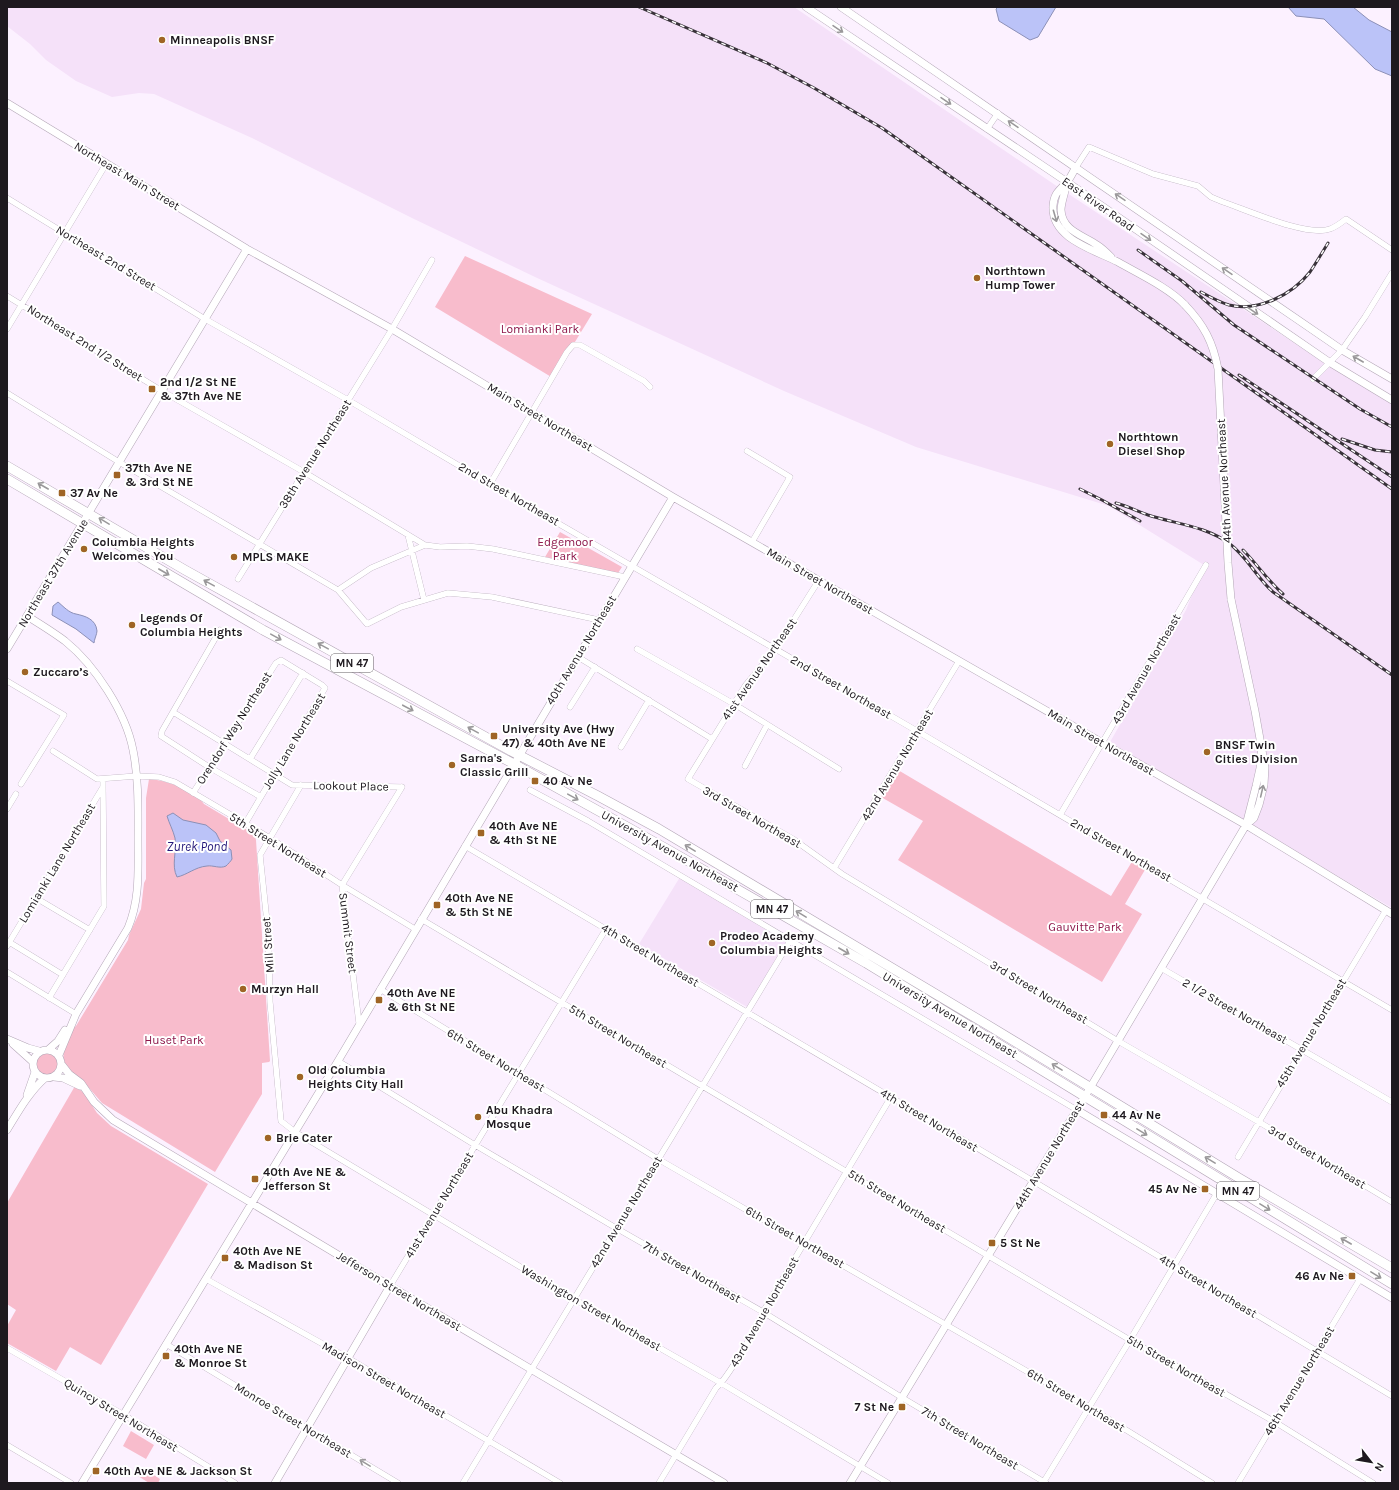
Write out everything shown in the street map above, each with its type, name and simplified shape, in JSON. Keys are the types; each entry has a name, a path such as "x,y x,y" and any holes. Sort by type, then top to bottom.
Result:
{"main road":[{"name":"MN 47","path":"7,466 89,512"},
{"name":"MN 47","path":"7,479 83,523"},
{"name":"University Avenue Northeast","path":"89,512 185,570 519,756 598,796 659,830 992,1027 1245,1182 1392,1268"},
{"name":"University Avenue Northeast","path":"83,523 131,553 263,630 514,764 667,849 866,963 1392,1284"}],"street":[{"name":"East River Road","path":"806,7 1067,182 1329,362 1392,400"},
{"name":"East River Road","path":"841,7 998,113 1342,350 1392,379"},
{"name":"Northeast Main Street","path":"7,103 247,249"},
{"path":"988,129 998,113"},
{"path":"1067,182 1089,147 1154,174 1198,186 1211,197 1222,202 1301,228 1322,231 1331,229 1346,219 1392,250"},
{"path":"7,329 106,164"},
{"name":"44th Avenue Northeast","path":"850,1483 1085,1097 1246,825 1260,768 1262,746 1231,599 1218,369 1214,352 1208,335 1196,316 1172,293 1116,261 1087,248 1069,237 1059,227 1054,215 1053,206 1056,194 1067,182"},
{"name":"Northeast 2nd Street","path":"7,198 205,319"},
{"name":"Northeast 37th Avenue","path":"7,649 247,249"},
{"name":"Main Street Northeast","path":"247,249 392,329 752,542 1246,825 1389,912"},
{"name":"38th Avenue Northeast","path":"238,579 392,329 432,260"},
{"path":"1313,379 1342,350 1365,317 1392,273"},
{"name":"Northeast 2nd 1/2 Street","path":"7,296 162,391"},
{"name":"2nd Street Northeast","path":"205,319 348,400 490,484 917,731 1392,1010"},
{"path":"490,484 567,352 573,346 580,345 644,381 650,387"},
{"path":"162,391 304,472 425,545 440,547 467,546 493,549 625,577"},
{"path":"7,393 119,462 338,590 367,624 401,607 448,593 492,597 599,620"},
{"path":"747,450 790,477 752,542"},
{"name":"40th Avenue Northeast","path":"82,1483 338,1061 359,1023 673,496"},
{"path":"408,535 424,600"},
{"path":"338,590 372,568 425,545"},
{"name":"43rd Avenue Northeast","path":"1060,815 1206,565"},
{"name":"41st Avenue Northeast","path":"688,779 745,686 775,649 819,580"},
{"path":"9,1040 39,1051 49,1049 58,1041 75,1017 128,928 133,914 138,883 137,776 133,749 128,731 106,688 81,657 65,641 27,616"},
{"path":"220,630 162,731 161,736 209,767 261,797"},
{"path":"637,650 734,704 839,769"},
{"path":"578,657 712,739"},
{"name":"Jolly Lane Northeast","path":"245,824 325,688 281,660 276,662"},
{"name":"42nd Avenue Northeast","path":"834,868 959,661"},
{"name":"Orendorf Way Northeast","path":"194,793 276,662"},
{"path":"570,707 595,668"},
{"path":"250,760 303,673"},
{"path":"7,681 64,715 21,784"},
{"path":"621,747 649,700"},
{"name":"Lookout Place","path":"173,712 292,785 402,786"},
{"path":"745,766 767,725"},
{"path":"49,998 101,912 105,902 103,779 97,779 53,751"},
{"name":"5th Street Northeast","path":"103,779 137,776 165,778 194,793 270,838 342,885 415,929"},
{"name":"3rd Street Northeast","path":"688,779 793,839 834,868 1118,1041 1259,1122 1392,1202"},
{"name":"Mill Street","path":"295,1132 280,1121 270,1002 267,922 260,855 301,785"},
{"name":"Summit Street","path":"359,1023 342,885 402,786"},
{"name":"Lomianki Lane Northeast","path":"8,944 103,787"},
{"name":"University Avenue Northeast","path":"530,790 588,821 1392,1298"},
{"path":"7,809 16,794"},
{"name":"4th Street Northeast","path":"465,846 1033,1181 1392,1396"},
{"path":"36,898 90,930"},
{"name":"45th Avenue Northeast","path":"1238,1157 1343,981 1389,912"},
{"name":"5th Street Northeast","path":"421,919 1130,1340 1275,1422 1373,1483"},
{"name":"41st Avenue Northeast","path":"275,1483 390,1286 606,929"},
{"name":"42nd Avenue Northeast","path":"464,1483 790,941"},
{"path":"8,944 63,975"},
{"name":"2 1/2 Street Northeast","path":"1161,968 1392,1102"},
{"path":"7,972 49,998 75,1017"},
{"name":"6th Street Northeast","path":"380,989 658,1159 1089,1407 1212,1483"},
{"path":"59,1055 75,1017"},
{"path":"9,1040 33,1062"},
{"path":"35,1072 41,1077 45,1078 54,1077 58,1074 62,1065 59,1055 49,1049"},
{"path":"24,1102 35,1072 33,1062 39,1051"},
{"name":"7th Street Northeast","path":"338,1061 475,1145 762,1312 1044,1482"},
{"name":"Jefferson Street Northeast","path":"62,1065 69,1074 77,1080 94,1102 113,1120 390,1286 724,1483"},
{"name":"Jefferson Street Northeast","path":"54,1077 63,1078 83,1087"},
{"path":"7,1130 24,1102 45,1078"},
{"name":"43rd Avenue Northeast","path":"659,1483 716,1388 721,1383 760,1319 762,1312 891,1097"},
{"name":"Washington Street Northeast","path":"295,1132 574,1299 721,1383 888,1483"},
{"path":"1044,1482 1217,1194"},
{"name":"Madison Street Northeast","path":"206,1279 348,1358 560,1483"},
{"name":"46th Avenue Northeast","path":"1238,1483 1318,1352 1360,1279"},
{"name":"Monroe Street Northeast","path":"166,1344 398,1483"},
{"name":"Quincy Street Northeast","path":"7,1348 124,1415 235,1483"},
{"path":"7,1445 71,1483"}],"shaded area":[{"path":"7,7 794,7 1058,187 1320,360 1392,404 1392,908 1110,742 1186,610 1204,565 1109,506 916,447 784,391 535,277 412,218 252,138 154,94 139,93 112,97 76,81 46,60 30,44 7,26"},
{"name":"Prodeo Academy Columbia Heights","path":"680,877 786,942 747,1007 639,944"}],"green space":[{"name":"Lomianki Park","path":"465,256 592,314 553,378 435,307"},
{"name":"Edgemoor Park","path":"560,532 622,567 618,573 545,557"},
{"name":"Gauvitte Park","path":"898,770 1111,896 1133,860 1146,868 1125,904 1142,914 1102,982 898,860 923,821 881,797"},
{"name":"Huset Park","path":"149,779 163,781 187,790 194,794 204,804 254,834 256,840 270,1061 262,1063 262,1094 215,1172 102,1103 84,1082 69,1072 63,1064 64,1048 73,1028 76,1026 128,940 141,909 144,883 146,879 146,798"},
{"path":"47,1052 52,1053 58,1059 58,1069 52,1075 47,1076 42,1075 36,1069 35,1064 36,1059 42,1053"},
{"path":"75,1086 84,1093 97,1113 111,1126 208,1184 101,1365 70,1347 56,1371 7,1343 7,1326 16,1310 7,1304 7,1203"},
{"path":"131,1431 154,1445 146,1459 123,1446"},
{"path":"143,1468 160,1479 158,1483 149,1483 138,1476"}],"water":[{"path":"998,7 1056,7 1038,37 1030,40 999,21 996,9"},
{"path":"1288,7 1353,7 1369,20 1392,32 1392,76 1375,69 1324,19 1296,16"},
{"path":"58,602 71,612 86,617 95,624 97,631 94,643 76,629 52,615 53,606"},
{"name":"Zurek Pond","path":"173,813 183,820 206,825 216,833 220,841 231,850 232,859 230,862 224,867 203,867 177,877 174,868 175,838 167,816"}],"railway":[{"path":"639,7 767,63 814,88 882,128 1392,489"},
{"path":"1201,292 1225,304 1240,307 1263,304 1274,300 1294,288 1303,280 1310,272 1328,243"},
{"path":"1138,250 1182,281 1234,325 1360,409 1392,427"},
{"path":"1239,375 1392,477"},
{"path":"1342,439 1375,450 1392,452"},
{"path":"1080,489 1140,521"},
{"path":"1116,503 1148,515 1201,529 1221,538 1236,549 1273,592 1392,675"},
{"path":"1243,550 1272,584 1283,594"}],"place":[{"name":"Minneapolis BNSF","path":"162,40"},
{"name":"Northtown Hump Tower","path":"977,278"},
{"name":"2nd 1/2 St NE & 37th Ave NE","path":"152,389"},
{"name":"Northtown Diesel Shop","path":"1110,444"},
{"name":"37th Ave NE & 3rd St NE","path":"117,475"},
{"name":"37 Av Ne","path":"62,493"},
{"name":"Columbia Heights Welcomes You","path":"84,549"},
{"name":"MPLS MAKE","path":"234,557"},
{"name":"Legends Of Columbia Heights","path":"132,625"},
{"name":"Zuccaro’s","path":"25,672"},
{"name":"University Ave (Hwy 47) & 40th Ave NE","path":"494,736"},
{"name":"BNSF Twin Cities Division","path":"1207,752"},
{"name":"Sarna's Classic Grill","path":"452,765"},
{"name":"40 Av Ne","path":"535,781"},
{"name":"40th Ave NE & 4th St NE","path":"481,833"},
{"name":"40th Ave NE & 5th St NE","path":"437,905"},
{"name":"Prodeo Academy Columbia Heights","path":"712,943"},
{"name":"Murzyn Hall","path":"243,989"},
{"name":"40th Ave NE & 6th St NE","path":"379,1000"},
{"name":"Old Columbia Heights City Hall","path":"300,1077"},
{"name":"44 Av Ne","path":"1104,1115"},
{"name":"Abu Khadra Mosque","path":"478,1117"},
{"name":"Brie Cater","path":"268,1138"},
{"name":"40th Ave NE & Jefferson St","path":"255,1179"},
{"name":"45 Av Ne","path":"1205,1189"},
{"name":"5 St Ne","path":"992,1243"},
{"name":"40th Ave NE & Madison St","path":"225,1258"},
{"name":"46 Av Ne","path":"1352,1276"},
{"name":"40th Ave NE & Monroe St","path":"166,1356"},
{"name":"7 St Ne","path":"902,1407"},
{"name":"40th Ave NE & Jackson St","path":"96,1471"}]}
